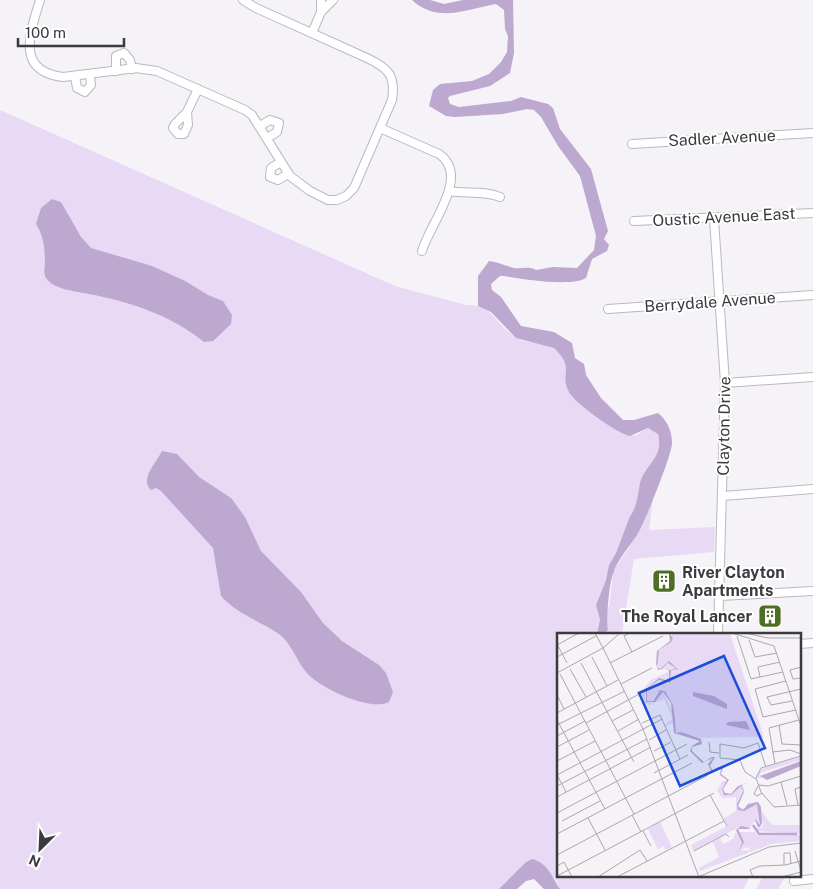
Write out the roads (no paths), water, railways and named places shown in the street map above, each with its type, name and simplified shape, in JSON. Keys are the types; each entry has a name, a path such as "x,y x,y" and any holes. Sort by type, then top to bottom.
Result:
{"street":[{"path":"40,0 29,41 33,62 41,71 51,76 75,76 132,69 157,71 245,110 260,126 280,162 298,184 328,200 337,200 346,196 354,188 392,100 394,88 389,72 373,60 243,0"},
{"path":"312,33 321,12 322,0"},
{"path":"321,12 333,0"},
{"path":"116,71 116,56 124,53 130,60 132,69"},
{"path":"75,76 77,88 85,92 91,85 90,74"},
{"path":"187,112 198,89"},
{"path":"260,126 270,120 279,123 277,132 267,138"},
{"path":"380,128 446,159 452,175 449,191 422,251"},
{"name":"Sadler Avenue","path":"632,144 813,133"},
{"path":"280,162 271,168 270,177 278,180 288,174"},
{"path":"449,191 464,194 492,193 500,197"},
{"name":"Oustic Avenue East","path":"634,222 813,213"},
{"name":"Clayton Drive","path":"714,219 725,383 718,633"},
{"name":"Berrydale Avenue","path":"608,308 813,295"},
{"path":"725,383 813,377"},
{"path":"723,496 813,489"},
{"path":"720,596 813,591"},
{"path":"800,644 813,643"},
{"path":"794,881 813,879"}],"place":[{"name":"River Clayton Apartments","path":"664,581"},
{"name":"The Royal Lancer","path":"770,616"}]}
